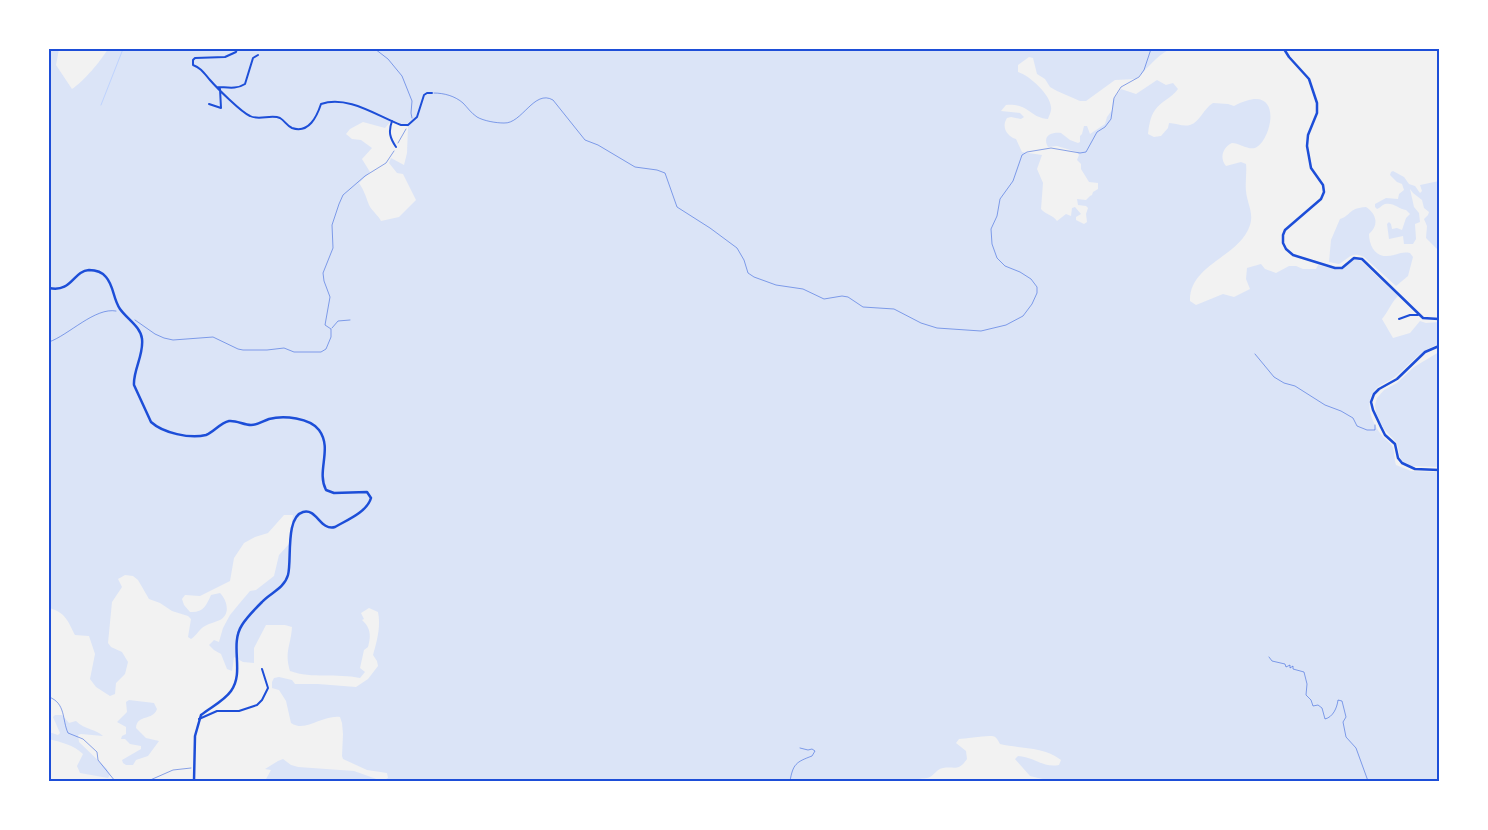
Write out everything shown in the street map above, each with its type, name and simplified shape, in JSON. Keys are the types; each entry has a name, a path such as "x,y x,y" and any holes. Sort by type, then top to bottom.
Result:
{"street":[{"path":"237,49 231,55 214,58 199,57 193,60 193,65 202,69 218,88 250,117 278,117 294,129 311,124 323,103 349,103 401,125 408,125 414,121 424,95 432,93"},
{"path":"1284,49 1288,57 1309,79 1318,107 1308,135 1307,146 1311,168 1323,185 1324,194 1321,199 1285,230 1282,237 1284,245 1295,256 1338,269 1344,267 1354,258 1362,258 1420,315 1426,319 1439,319"},
{"path":"218,88 243,86 253,58 258,55"},
{"path":"209,104 220,108 218,88"},
{"path":"392,121 389,130 396,147"},
{"path":"49,288 66,286 84,271 100,272 108,279 117,304 137,328 142,338 141,357 134,385 151,422 156,427 195,436 205,435 230,421 252,425 270,419 305,420 316,427 323,436 325,450 322,478 326,490 334,493 367,492 371,498 364,508 335,527 325,526 309,512 302,512 295,518 291,530 289,569 285,582 262,601 242,625 237,635 235,684 226,696 201,715 199,719 195,736 194,781"},
{"path":"1399,319 1410,315 1420,315"},
{"path":"1439,346 1425,352 1397,379 1375,392 1372,404 1385,435 1395,444 1398,459 1403,465 1415,469 1439,470"},
{"path":"199,719 217,711 239,711 257,705 268,688 262,669"}],"lane":[{"path":"432,93 451,96 461,101 477,116 505,124 517,119 528,107 542,98 549,98 553,100 585,140 598,145 635,168 657,170 665,173 677,207 737,248 744,260 748,273 765,282 803,289 824,299 842,296 848,297 863,307 894,309 921,323 937,328 981,331 995,329 1023,316 1032,304 1036,294 1037,287 1031,279 1005,266 997,258 992,244 991,229 997,216 1000,199 1013,181 1022,155 1027,152 1051,148 1080,153 1086,152 1097,132 1105,127 1110,119 1114,98 1121,87 1144,70 1151,49"}],"path":[{"path":"375,49 388,59 402,76 412,101 411,113 414,121"},
{"path":"331,329 325,324 330,297 323,273 333,248 332,224 339,204 343,195 365,176 386,163 408,125"},
{"path":"49,342 95,315 114,310 124,314"},
{"path":"134,319 155,334 173,340 213,336 243,350 284,348 294,352 321,352 326,349 331,337 331,329 338,321 350,320"},
{"path":"1255,354 1274,377 1284,383 1295,386 1325,405 1353,418 1357,426 1367,430 1374,430 1377,418"},
{"path":"1269,657 1272,661 1285,664 1286,667 1290,665 1290,668 1293,666 1293,669 1304,672 1306,675 1307,697 1311,700 1313,706 1318,705 1322,708 1325,719 1329,718 1336,709 1338,700 1342,701 1346,717 1343,722 1346,737 1356,748 1368,781"},
{"path":"49,697 58,703 62,710 68,733 83,739 97,752 98,760 115,781"},
{"path":"790,781 794,765 801,759 812,756 815,751 800,748"},
{"path":"148,781 176,769 194,768"}],"shaded area":[{"path":"49,49 59,49 56,65 72,89 92,71 108,49 1170,49 1156,59 1136,79 1115,80 1086,101 1080,101 1050,87 1045,79 1037,74 1033,58 1029,57 1018,65 1018,72 1039,86 1050,102 1051,107 1048,119 1037,116 1020,106 1006,105 1001,111 1020,113 1024,117 1021,119 1007,118 1005,121 1006,131 1016,139 1022,152 1042,155 1037,169 1043,183 1041,209 1057,221 1066,214 1071,216 1072,208 1075,207 1081,214 1076,217 1076,220 1084,224 1087,222 1086,214 1088,208 1078,205 1077,199 1086,200 1098,189 1098,183 1089,182 1081,169 1081,164 1077,160 1079,155 1077,152 1057,146 1048,147 1046,140 1051,134 1061,133 1070,140 1080,142 1084,126 1087,126 1090,134 1105,124 1112,110 1113,100 1121,89 1136,94 1157,80 1166,85 1173,83 1178,89 1157,107 1153,113 1148,134 1154,137 1161,136 1168,128 1169,123 1190,125 1213,103 1234,106 1251,100 1262,100 1268,105 1270,125 1261,143 1252,148 1232,143 1226,147 1222,156 1226,166 1241,162 1246,164 1246,188 1251,212 1250,225 1245,236 1198,278 1192,288 1190,301 1196,305 1223,294 1234,297 1250,289 1246,279 1247,268 1261,264 1265,269 1276,273 1289,266 1316,269 1318,265 1340,270 1355,259 1361,261 1398,296 1382,319 1393,338 1410,333 1420,321 1426,323 1439,322 1439,344 1421,354 1396,376 1376,389 1371,397 1370,409 1371,416 1380,433 1393,448 1396,465 1411,471 1439,472 1439,781 1051,781 1030,776 1015,759 1018,756 1024,757 1053,766 1059,765 1061,760 1047,752 1000,744 996,738 989,736 959,739 956,743 966,751 967,759 961,766 943,768 930,777 906,781 382,781 388,778 387,773 367,770 343,759 343,734 340,717 297,726 291,723 286,701 279,690 272,688 274,678 279,677 292,680 295,684 356,687 368,679 378,666 373,655 379,628 378,612 369,608 361,613 364,619 362,620 369,629 370,636 368,647 364,650 360,668 365,672 360,678 307,675 290,671 288,653 292,627 285,625 266,625 254,648 254,663 243,662 234,657 232,671 227,669 221,654 209,645 214,640 219,642 223,628 230,615 250,591 256,590 274,576 279,555 289,544 293,515 284,515 268,533 244,543 234,558 230,581 200,596 185,595 182,599 190,612 201,610 211,595 220,593 225,599 227,607 226,614 220,620 203,627 191,639 188,637 191,619 188,616 172,611 160,603 149,599 138,580 133,576 125,575 118,579 122,587 112,602 108,643 111,647 122,652 128,662 125,674 116,683 115,694 110,696 96,687 90,679 95,654 89,636 75,635 68,621 59,612 49,608","holes":["392,120 408,127 407,153 404,165 391,158 389,163 397,173 403,174 416,200 399,217 381,221 369,205 359,183 370,172 362,159 372,148 361,140 352,139 346,134 350,129 363,122 385,128"]},
{"path":"1393,171 1404,177 1420,193 1422,191 1420,185 1439,181 1439,251 1426,238 1427,226 1424,219 1429,212 1424,208 1422,200 1410,189 1414,207 1419,213 1420,222 1415,224 1416,239 1413,244 1404,244 1403,236 1389,239 1387,224 1389,222 1391,224 1392,229 1402,230 1406,218 1410,214 1406,210 1391,204 1385,204 1377,209 1375,207 1375,204 1386,198 1398,199 1399,194 1404,190 1402,184 1390,175"},
{"path":"1366,207 1373,213 1375,220 1374,227 1369,234 1374,250 1383,256 1410,253 1413,257 1408,276 1396,286 1360,255 1353,255 1339,264 1329,262 1331,240 1340,219 1353,210"},
{"path":"1439,352 1439,467 1412,466 1401,461 1397,443 1384,429 1376,413 1375,405 1377,398 1384,390 1397,383 1414,367"},
{"path":"129,700 154,703 157,709 155,713 139,721 136,728 146,738 159,741 148,756 136,760 133,765 126,765 122,760 141,749 141,746 130,744 125,739 121,739 126,734 126,727 117,722 127,712 126,702"},
{"path":"55,715 62,715 69,723 76,721 103,736 78,735 79,742 107,769 110,775 108,778 80,773 77,766 83,754 71,746 49,739 49,732 58,735 60,733 53,717"},
{"path":"283,759 291,765 298,767 354,771 382,781 265,781 271,770 265,769"}],"waterway":[{"path":"101,105 123,49"}]}
